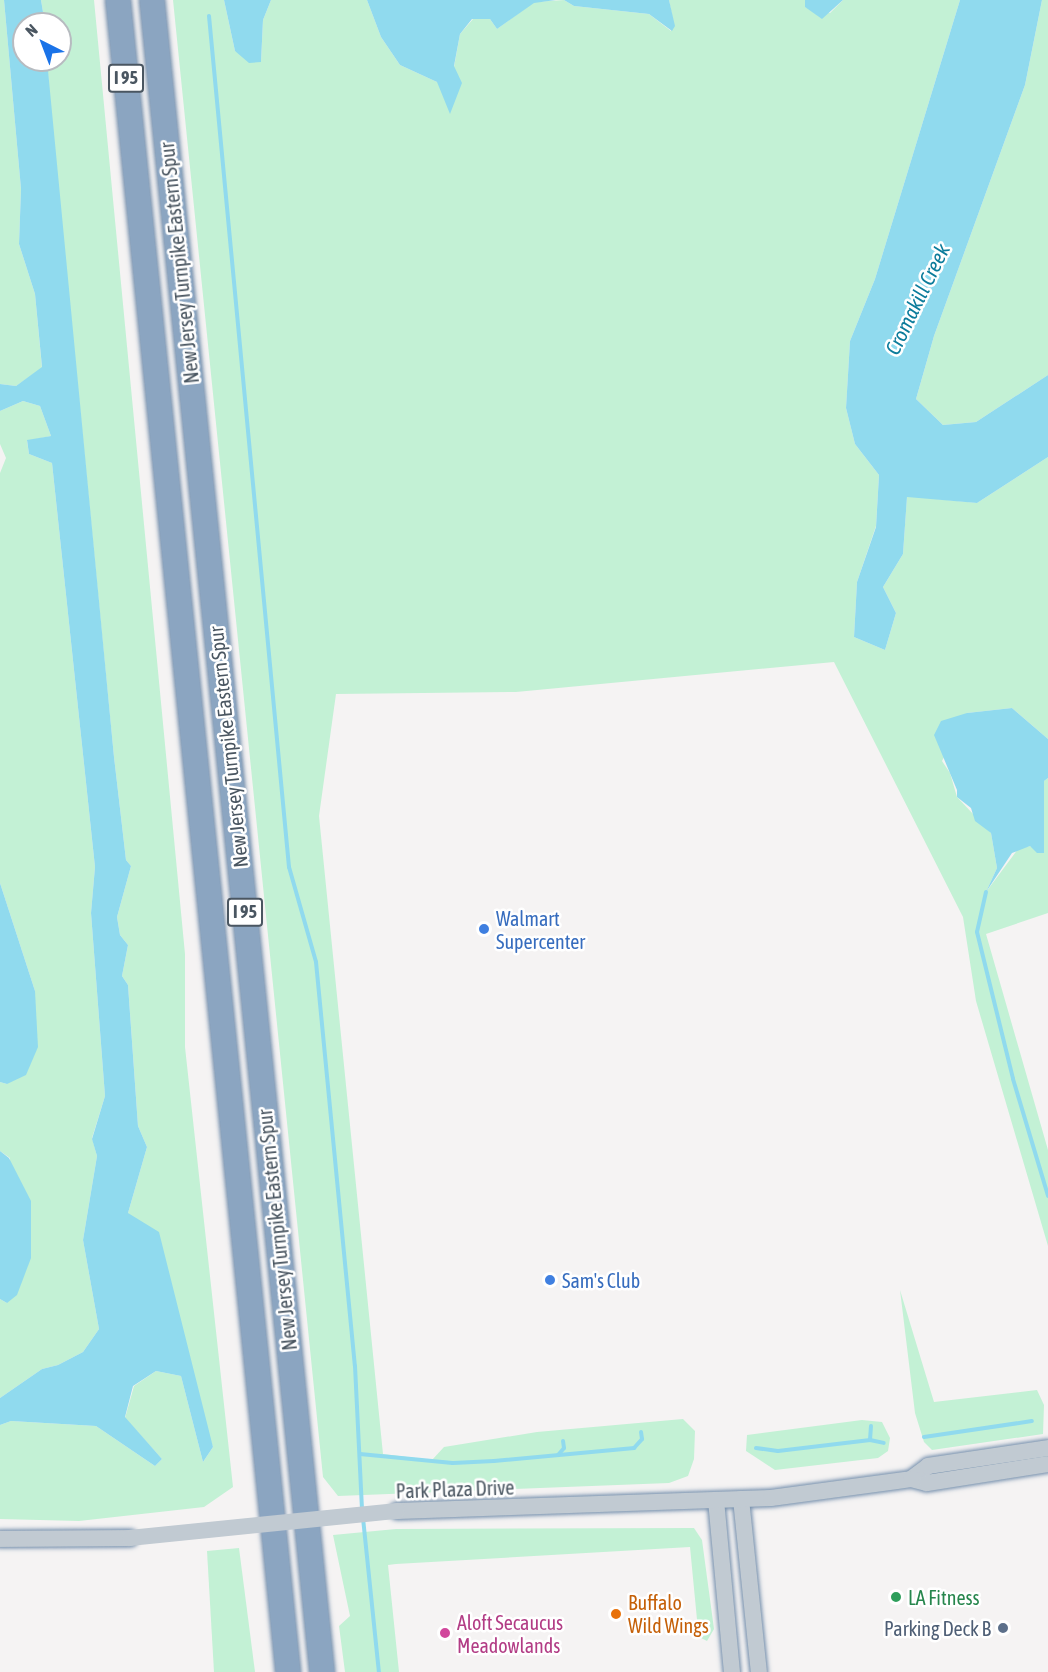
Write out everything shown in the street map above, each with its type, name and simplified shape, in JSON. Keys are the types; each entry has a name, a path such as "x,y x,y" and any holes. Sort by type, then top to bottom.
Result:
{"highway":[{"name":"New Jersey Turnpike Eastern Spur","path":"118,0 288,1672"},
{"name":"New Jersey Turnpike Eastern Spur","path":"152,0 322,1672"}],"street":[{"name":"Park Plaza Drive","path":"911,1479 928,1466 1048,1448"},
{"name":"Park Plaza Drive","path":"0,1539 130,1538 397,1511 741,1499 911,1479 927,1483 1048,1464"},
{"path":"741,1499 759,1672"},
{"path":"716,1500 732,1672"}],"green space":[{"path":"0,0 4,0 21,189 19,244 35,294 42,368 16,386 0,384"},
{"path":"41,0 94,0 185,954 185,1047 233,1487 204,1507 79,1521 0,1519 0,1425 11,1421 96,1426 155,1466 162,1459 125,1418 134,1386 156,1371 181,1376 203,1462 213,1447 128,1213 147,1147 138,1126 128,985 122,976 128,945 120,935 117,917 131,866 126,860 114,757 48,72 72,72 72,12 43,12"},
{"path":"173,0 224,0 235,51 261,62 263,20 271,0 367,0 381,37 400,65 437,82 454,67 460,34 473,19 490,19 497,29 534,2 564,0 574,6 649,14 671,31 674,26 669,0 805,0 805,7 830,13 843,0 960,0 875,279 850,341 846,408 855,444 879,475 876,526 857,582 854,637 885,650 896,613 883,587 903,554 907,496 977,503 1048,457 1048,739 1012,708 967,713 942,761 950,773 957,797 991,833 997,868 986,892 1018,849 1030,846 1044,853 1044,781 1048,778 1048,913 986,934 1048,1150 1048,1246 976,1001 963,917 834,662 516,692 336,694 319,816 383,1454 432,1460 444,1447 537,1432 683,1419 695,1431 694,1459 688,1476 669,1483 338,1496 323,1477"},
{"path":"1042,0 1048,0 1048,375 976,422 943,425 916,399 934,336 1025,85"},
{"path":"23,401 40,406 51,436 27,441 29,454 52,463 95,867 91,913 105,1096 92,1138 97,1156 83,1240 99,1329 83,1352 58,1365 42,1369 0,1398 0,1299 7,1303 10,1158 0,1151 0,1082 7,1084 35,991 0,883 0,473 6,458 0,444 0,411"},
{"path":"900,1290 934,1402 1037,1390 1044,1405 1043,1434 932,1450 924,1442 915,1413"},
{"path":"862,1420 882,1422 890,1438 888,1451 878,1458 775,1470 746,1451 747,1435"},
{"path":"694,1528 702,1540 714,1629 707,1641 701,1638 698,1630 690,1547 396,1564 388,1565 399,1672 345,1672 339,1626 350,1616 333,1535 396,1529"},
{"path":"239,1548 255,1672 214,1672 207,1551"}],"water":[{"path":"4,0 41,0 43,12 12,12 12,72 48,72 114,757 126,860 131,866 117,917 120,935 128,945 122,976 128,985 138,1126 147,1147 128,1213 159,1232 213,1447 203,1462 181,1376 156,1371 133,1386 125,1417 162,1459 155,1466 96,1426 11,1421 0,1425 0,1398 42,1369 58,1365 83,1352 99,1329 83,1240 97,1156 92,1139 105,1096 91,913 95,867 52,463 29,454 27,440 51,436 40,406 23,401 0,411 0,384 16,386 42,367 35,294 19,244 21,189"},
{"path":"224,0 271,0 263,20 261,62 249,63 235,51"},
{"path":"367,0 556,0 534,3 497,29 490,19 472,19 460,34 454,66 462,83 450,114 437,82 400,65 381,37"},
{"path":"564,0 669,0 675,26 672,31 649,14 574,6"},
{"path":"805,0 843,0 822,19 805,7"},
{"name":"Cromakill Creek","path":"960,0 1042,0 1025,85 934,336 916,399 943,425 976,422 1048,375 1048,457 977,503 907,497 903,554 883,587 896,613 885,650 854,637 857,582 876,527 879,475 855,444 846,408 850,341 875,279"},
{"path":"1012,708 1048,739 1048,778 1044,781 1044,853 1037,853 1030,846 1012,853 986,892 997,868 991,833 975,821 971,808 957,797 957,790 934,735 941,721 967,713"},
{"path":"0,883 35,991 38,1047 26,1075 7,1084 0,1082"},
{"path":"0,1151 9,1158 31,1201 31,1258 17,1295 7,1303 0,1299"}],"waterway":[{"path":"209,16 289,867 316,962 355,1366 362,1510"},
{"path":"986,892 977,932 1013,1079 1048,1196"},
{"path":"924,1437 1032,1421"},
{"path":"870,1440 871,1426"},
{"path":"360,1454 453,1463 494,1461 634,1448 642,1439 641,1432"},
{"path":"756,1448 778,1451 870,1440 884,1443"},
{"path":"558,1455 564,1448 563,1441"},
{"path":"363,1518 379,1672"}],"place":[{"name":"Walmart Supercenter","path":"484,929"},
{"name":"Sam's Club","path":"550,1280"},
{"name":"LA Fitness","path":"896,1597"},
{"name":"Buffalo Wild Wings","path":"616,1614"},
{"name":"Parking Deck B","path":"1003,1628"},
{"name":"Aloft Secaucus Meadowlands","path":"445,1633"}]}
